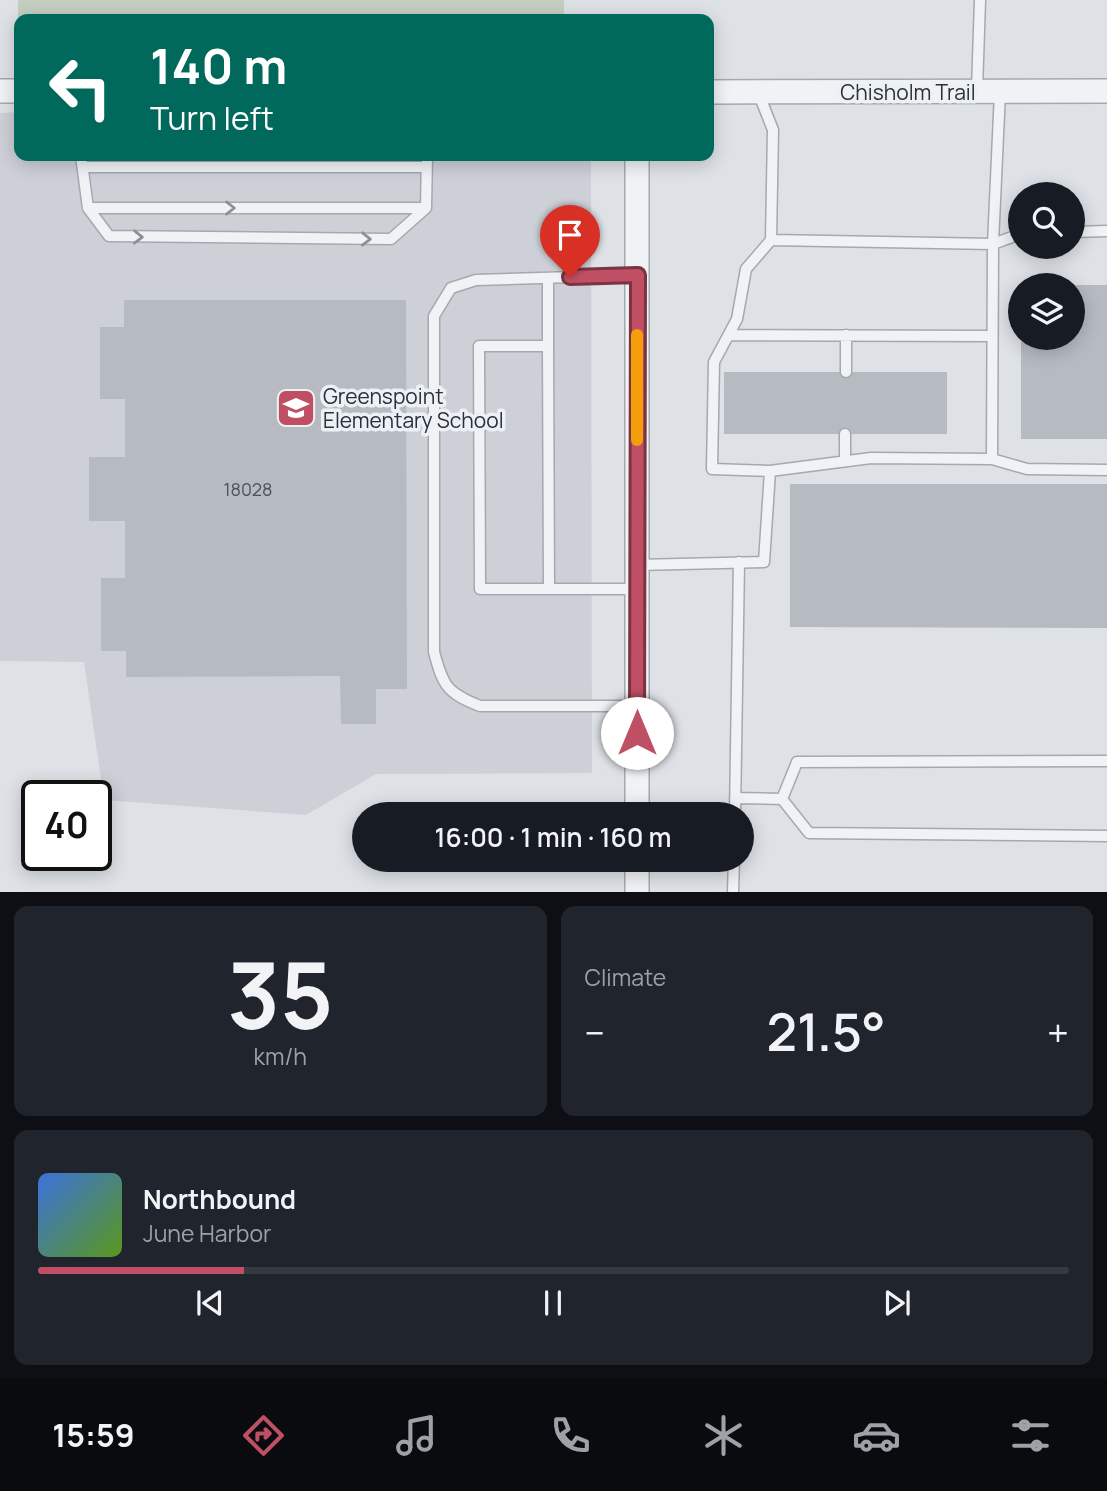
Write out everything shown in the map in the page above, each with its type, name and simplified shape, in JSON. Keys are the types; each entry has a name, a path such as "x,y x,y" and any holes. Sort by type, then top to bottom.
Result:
{"street":[{"name":"Chisholm Trail","path":"714,92 1107,91"},
{"path":"637,802 638,161"},
{"path":"637,872 637,892"}],"lane":[{"path":"980,0 988,91 993,244 992,459"},
{"path":"758,92 773,130 771,240 746,269 737,319 714,362 712,469 770,471 871,458 992,459 1027,469 1107,470"},
{"path":"82,161 427,161 426,208 391,239 109,236 88,208 82,161"},
{"path":"88,208 426,208"},
{"path":"1085,232 1107,232"},
{"path":"771,240 993,244 1008,238"},
{"path":"637,706 480,706 457,697 442,682 434,652 434,316 451,288 476,280 638,275"},
{"path":"548,278 549,589"},
{"path":"729,335 991,336"},
{"path":"846,335 846,372"},
{"path":"548,346 479,346 480,589 637,589"},
{"path":"845,434 845,461"},
{"path":"637,565 764,562 770,471"},
{"path":"735,802 739,562"},
{"path":"782,799 797,762 1107,761"},
{"path":"735,798 782,799"},
{"path":"782,799 809,833 1107,836"},
{"path":"733,892 734,872"}],"shaded area":[{"name":"Greenspoint Elementary School","path":"14,112 14,161 591,161 592,773 376,774 306,815 112,801 112,780 101,780 84,662 0,661 0,113"}],"green space":[{"path":"18,0 564,0 564,14 18,14"}],"building":[{"path":"1085,285 1107,285 1107,439 1021,439 1021,350 1085,350"},
{"path":"124,300 406,300 407,689 376,689 376,724 341,724 340,676 126,677 126,651 101,651 101,578 125,578 125,521 89,521 89,457 125,457 125,399 100,399 100,327 124,327"},
{"path":"724,372 947,372 947,434 724,434"},
{"path":"790,484 1107,484 1107,628 790,627"}],"slow traffic":[{"path":"637,335 637,440"}],"place":[{"name":"Greenspoint Elementary School","path":"296,408"}],"route":[{"path":"570,277 638,275 637,733"}]}
